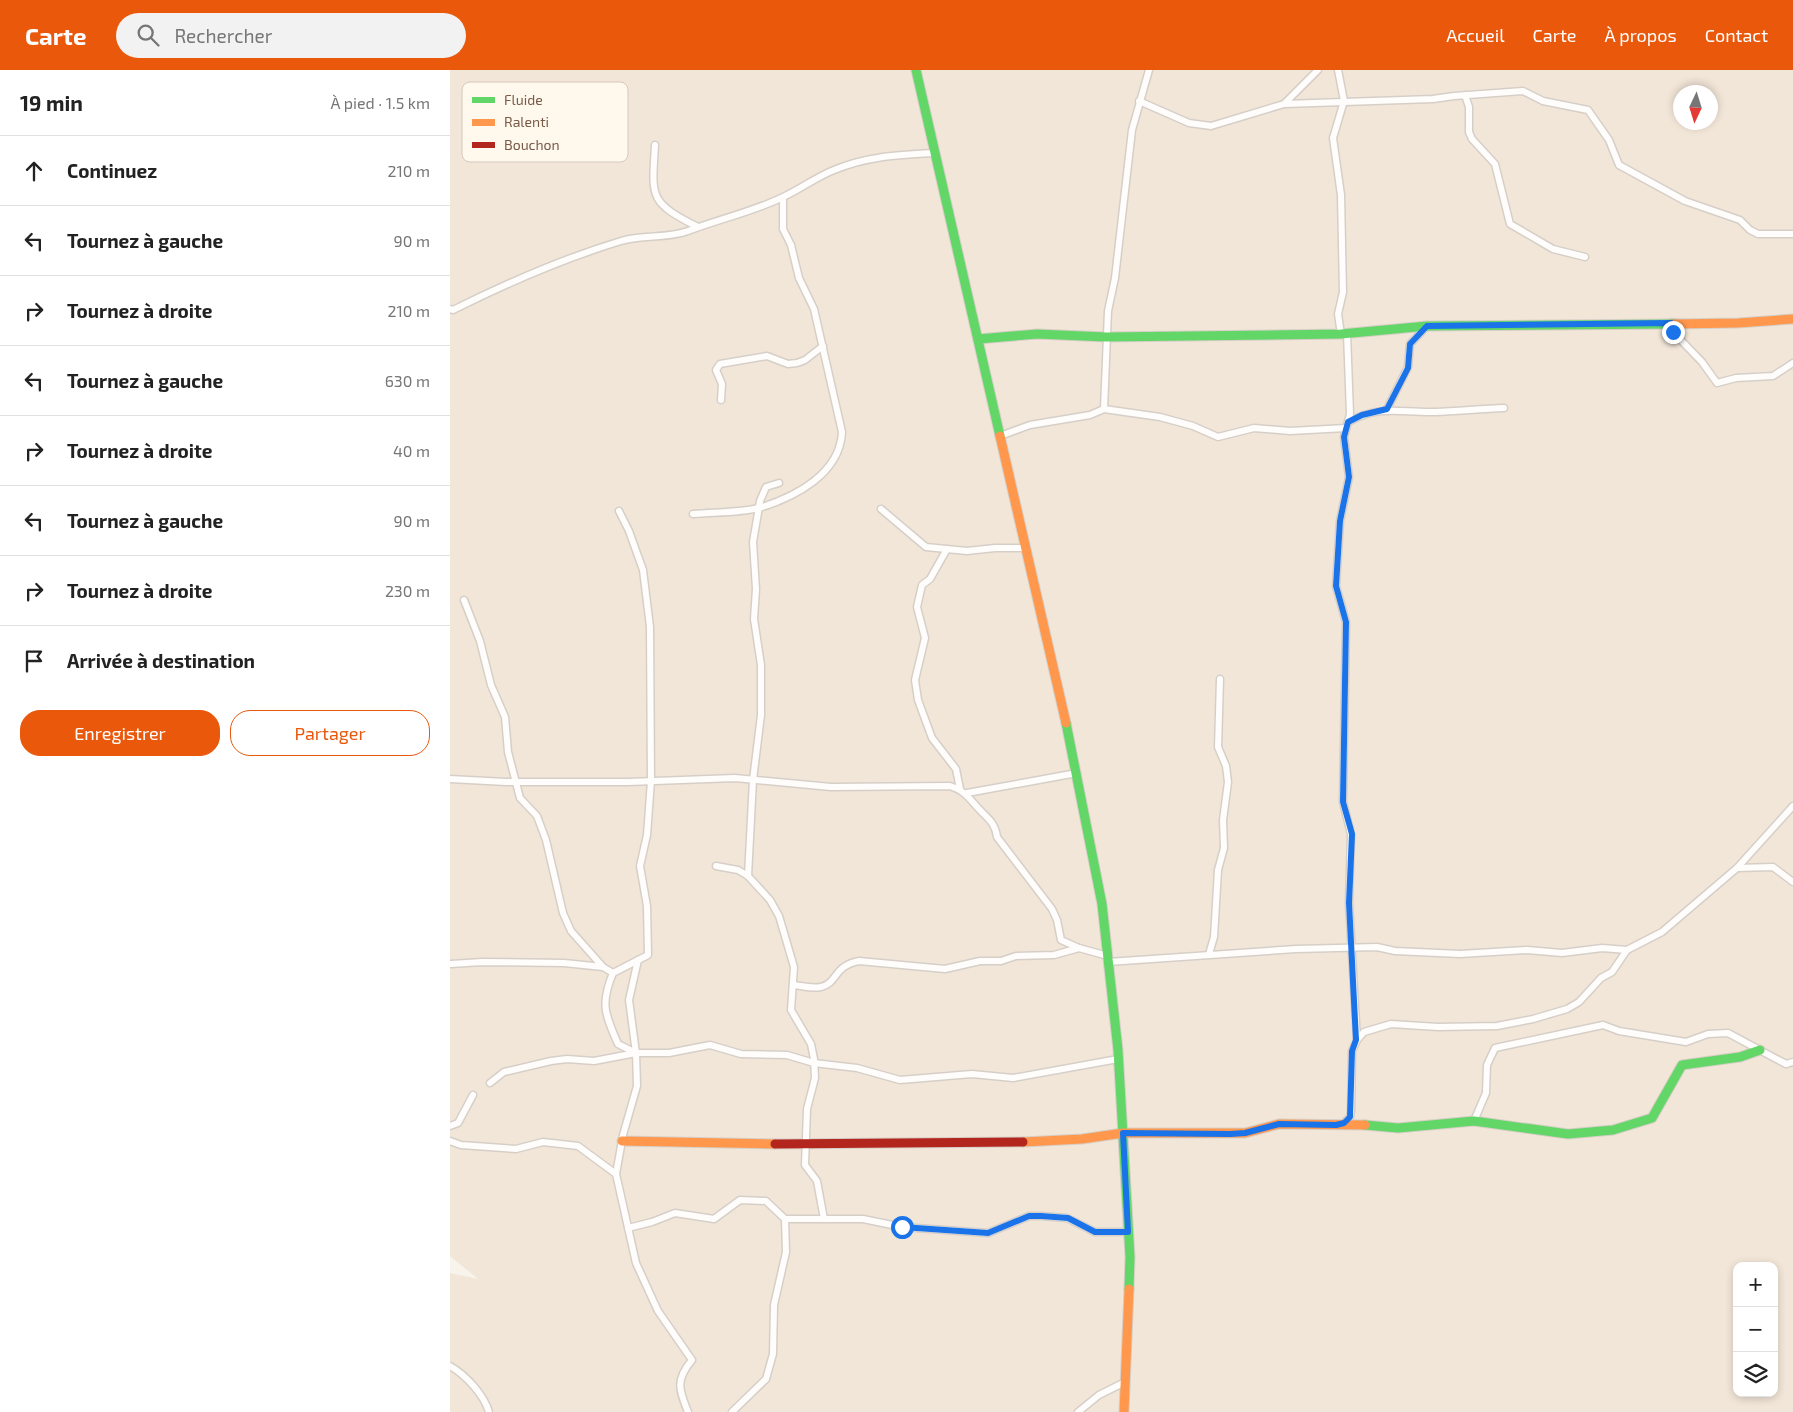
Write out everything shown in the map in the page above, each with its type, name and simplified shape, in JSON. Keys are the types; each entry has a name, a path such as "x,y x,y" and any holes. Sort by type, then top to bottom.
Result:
{"street":[{"path":"916,70 1077,773 1102,904 1118,1059 1130,1257 1124,1412"},
{"path":"1104,409 1106,338 1132,130 1149,70"},
{"path":"1284,104 1318,70"},
{"path":"1338,70 1344,102 1333,138 1341,195 1342,292 1338,314 1344,333 1350,414 1344,437 1349,477 1340,521 1336,586 1346,622 1343,802 1352,834 1349,903 1356,1040 1352,1051 1350,1117 1344,1123"},
{"path":"1139,101 1200,126 1218,125 1284,104 1308,105 1344,102 1434,100 1465,95 1523,91 1543,101 1588,110 1609,140 1618,165 1685,201 1740,220 1750,230 1758,234 1793,234"},
{"path":"1465,95 1469,106 1472,139 1495,164 1510,224 1554,249 1585,257"},
{"path":"655,145 653,192 662,205 680,218 698,227"},
{"path":"450,309 453,310 539,272 622,241 666,236 783,198 834,170 862,160 889,155 934,153"},
{"path":"693,514 759,508 818,480 836,459 842,447 842,432 814,309 798,278 791,245 783,229 783,198"},
{"path":"978,339 1037,334 1106,338 1344,333 1427,326 1738,323 1793,319"},
{"path":"1671,323 1673,332 1702,362 1717,382 1736,378 1773,376 1793,363"},
{"path":"1387,409 1408,368 1410,344 1427,326"},
{"path":"721,400 722,384 716,370 720,364 767,356 788,364 797,363 805,360 823,346"},
{"path":"1000,436 1030,425 1083,417 1104,409 1160,417 1192,426 1218,437 1254,428 1290,431 1347,425 1362,415 1387,409 1432,412 1504,408"},
{"path":"748,876 753,780 761,715 761,665 754,619 756,589 753,542 759,508 766,486 779,483"},
{"path":"882,509 926,547 967,551 995,548 1026,548"},
{"path":"619,511 629,531 642,570 650,627 651,781 647,835 640,866 648,906 648,955 613,974 605,993 606,1018 618,1044 636,1053"},
{"path":"947,549 930,579 922,585 916,607 925,638 915,680 918,700 932,738 956,769 960,789"},
{"path":"464,600 480,642 491,685 505,718 508,752 520,798 536,816 546,840 563,913 571,931 603,967 613,974"},
{"path":"1209,954 1214,937 1218,870 1224,848 1223,820 1228,782 1226,766 1218,747 1220,679"},
{"path":"967,793 1077,773"},
{"path":"450,779 517,782 734,778 831,787 935,785 960,789 967,793 979,809 989,816 996,826 997,837 1052,909 1057,920 1061,940 1108,959 1189,958 1209,954 1377,947 1395,951 1460,954 1527,950 1562,953 1602,948 1628,950"},
{"path":"1356,1040 1364,1032 1391,1024 1438,1027 1497,1026 1567,1009 1579,1002 1601,978 1612,972 1628,950 1662,932 1737,868 1793,806"},
{"path":"716,866 738,870 748,876 770,900 779,916 794,967 791,1010 811,1044 814,1063 815,1078 807,1109 805,1165 817,1182 824,1219"},
{"path":"1737,868 1773,867 1793,882"},
{"path":"794,984 823,986 832,980 837,972 847,964 859,962 945,969 980,961 1001,961 1016,956 1054,955 1079,948"},
{"path":"638,960 629,1000 636,1053 636,1086 616,1174 636,1263 658,1311 692,1360 681,1372 681,1393 688,1412"},
{"path":"451,964 482,962 546,963 603,967"},
{"path":"1474,1121 1486,1093 1487,1065 1495,1048 1603,1025 1619,1031 1686,1042 1708,1034 1728,1033 1786,1064 1793,1062"},
{"path":"490,1083 504,1072 551,1061 567,1059 594,1061 636,1053 669,1054 710,1045 741,1054 787,1055 814,1063 858,1068 900,1080 972,1074 1012,1078 1118,1059"},
{"path":"622,1141 806,1145 979,1144 1082,1139 1123,1133 1230,1134 1245,1133 1279,1124 1336,1125 1344,1123 1398,1128 1474,1121 1568,1134 1613,1130 1652,1118 1682,1065 1740,1057 1760,1050"},
{"path":"450,1126 458,1123 473,1096"},
{"path":"450,1141 461,1146 516,1149 543,1142 578,1146 616,1174"},
{"path":"628,1228 652,1222 675,1213 714,1219 740,1200 766,1201 785,1219 863,1219 902,1227 988,1233 1029,1216 1041,1216 1068,1218 1095,1232 1128,1232"},
{"path":"732,1412 766,1379 773,1354 774,1305 786,1252 785,1219"},
{"path":"450,1366 479,1392 486,1402 489,1412"},
{"path":"1078,1412 1099,1395 1125,1382"}],"shaded area":[{"path":"450,70 1793,70 1793,1412 450,1412 450,1273 478,1279 450,1256"}],"traffic: fast":[{"path":"916,70 1000,436"},
{"path":"978,339 1037,334 1106,337 1341,334 1427,326 1673,324"},
{"path":"1066,723 1102,904 1118,1050 1130,1257 1129,1289"},
{"path":"1365,1125 1398,1128 1474,1121 1568,1134 1613,1130 1652,1118 1682,1065 1740,1057 1760,1050"}],"traffic: slow":[{"path":"1673,324 1738,323 1793,319"},
{"path":"1000,436 1066,723"},
{"path":"1023,1142 1082,1139 1123,1133 1245,1133 1279,1124 1365,1125"},
{"path":"622,1141 775,1144"},
{"path":"1124,1412 1129,1289"}],"traffic: jam":[{"path":"775,1144 1023,1142"}],"route":[{"path":"902,1227 988,1233 1029,1216 1041,1216 1068,1218 1095,1232 1128,1232 1123,1133 1245,1133 1279,1124 1336,1125 1344,1123 1350,1117 1352,1051 1356,1040 1349,903 1352,834 1343,802 1346,622 1336,586 1340,521 1349,477 1344,437 1348,422 1362,415 1387,409 1408,368 1410,344 1427,326 1671,323 1673,332"}]}
